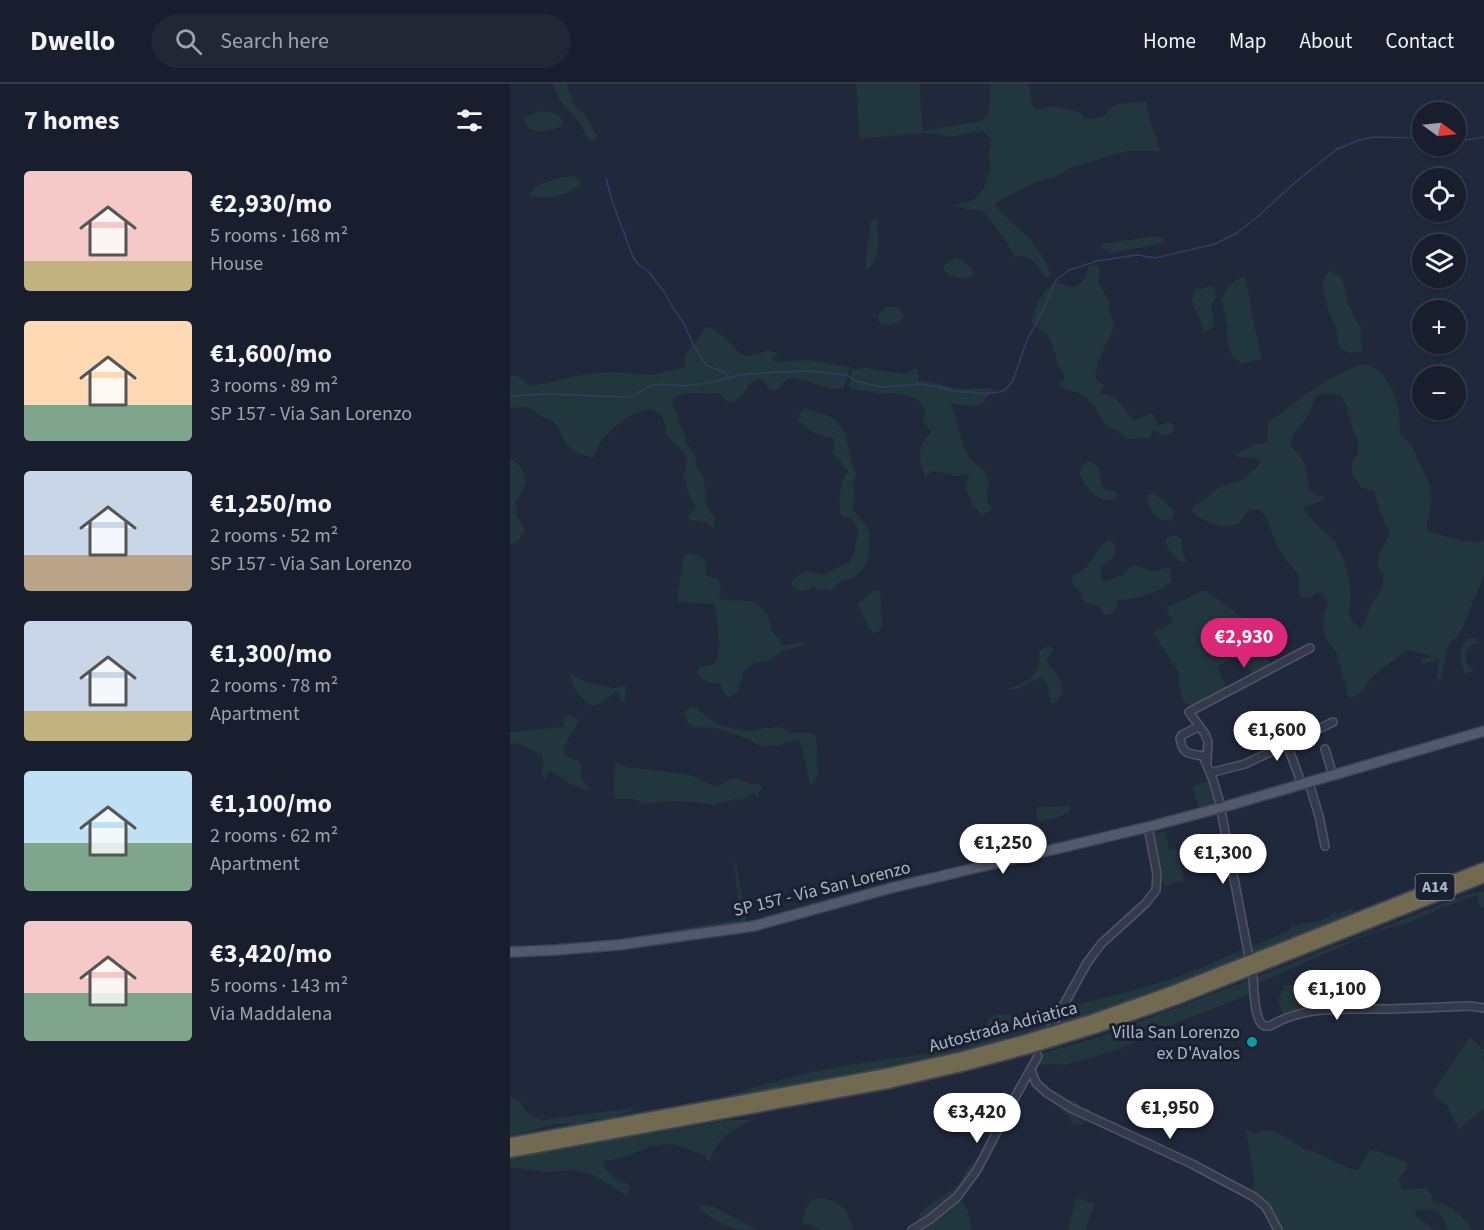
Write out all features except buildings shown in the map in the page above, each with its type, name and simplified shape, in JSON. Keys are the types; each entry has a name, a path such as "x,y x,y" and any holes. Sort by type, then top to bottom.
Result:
{"highway":[{"name":"Autostrada Adriatica","path":"510,1143 887,1074 1026,1040 1171,992 1484,868"},
{"name":"Autostrada Adriatica","path":"510,1152 888,1083 1029,1048 1105,1025 1174,1000 1484,877"}],"main road":[{"name":"SP 157 - Via San Lorenzo","path":"510,952 618,945 754,926 891,888 1220,808 1484,731"}],"street":[{"path":"1207,765 1208,742 1189,712 1310,648"},
{"path":"1210,773 1245,764 1333,722"},
{"path":"1198,727 1182,735 1180,738 1182,748 1185,752 1203,756 1210,773 1220,808 1249,957"},
{"path":"1287,744 1320,816 1325,846"},
{"path":"1325,749 1334,776"},
{"path":"1052,1026 1095,952 1146,903 1156,890 1157,874 1148,827"},
{"path":"1253,978 1259,1019 1264,1026 1270,1026 1300,1013 1326,1009 1470,1006 1484,1008"},
{"path":"912,1230 957,1197 977,1170 1038,1056"},
{"path":"1031,1070 1036,1083 1071,1108 1192,1164 1254,1197 1266,1207 1278,1230"}],"shaded area":[{"path":"553,84 567,84 573,103 586,116 598,138 588,139 579,122 559,99"},
{"path":"856,84 919,84 923,131 981,121 988,117 991,84 1028,84 1032,106 1036,109 1057,107 1080,112 1085,118 1092,119 1104,116 1112,107 1119,104 1146,101 1160,151 1126,151 1070,168 1053,178 1040,180 994,205 1031,240 1051,274 1046,278 1030,258 1015,257 983,211 954,205 974,200 984,188 991,167 989,159 991,139 983,131 947,137 923,133 860,139"},
{"path":"538,112 551,112 558,115 564,125 548,131 531,129 524,120"},
{"path":"573,176 580,180 581,184 565,194 554,197 529,197 530,192 545,183"},
{"path":"877,218 877,254 871,266 865,271 871,222"},
{"path":"1161,237 1163,242 1111,253 1102,248 1102,245 1106,243"},
{"path":"954,258 970,267 974,273 972,276 957,278 944,271 944,266"},
{"path":"1091,265 1100,267 1098,282 1109,301 1109,310 1114,324 1095,375 1098,382 1104,385 1100,394 1108,394 1115,399 1135,420 1152,413 1158,426 1165,423 1172,424 1175,428 1166,435 1155,430 1148,439 1126,439 1118,431 1109,429 1087,399 1058,385 1064,377 1048,336 1032,324 1034,314 1042,294 1047,289 1056,284 1070,287 1078,285"},
{"path":"1329,271 1340,276 1343,282 1349,306 1361,328 1362,352 1347,352 1339,345 1323,284"},
{"path":"1243,277 1246,278 1261,359 1242,364 1233,356 1229,346 1222,300 1230,286"},
{"path":"1215,287 1216,296 1211,306 1213,328 1203,332 1200,318 1191,301 1196,290"},
{"path":"888,306 898,308 904,314 896,323 883,325 878,320 878,315"},
{"path":"707,327 720,334 745,355 770,351 780,354 772,358 775,362 807,360 850,367 844,388 825,387 792,378 786,380 774,391 768,389 764,380 754,381 736,401 731,402 723,399 719,393 684,394 674,399 673,406 678,414 686,443 695,455 697,468 703,478 705,503 715,519 713,529 706,522 688,518 696,507 684,478 687,458 666,434 664,420 658,412 649,410 639,412 618,424 602,440 593,458 572,449 565,442 553,421 526,407 510,408 510,377 515,375 531,386 585,374 611,372 652,375 686,367 687,352"},
{"path":"1361,365 1369,365 1380,371 1393,391 1399,408 1400,433 1412,446 1430,486 1432,499 1426,530 1462,540 1484,541 1484,575 1458,637 1450,642 1440,682 1437,676 1439,660 1423,664 1421,660 1432,656 1408,650 1381,669 1357,695 1349,698 1336,652 1328,643 1325,634 1323,616 1328,604 1322,593 1309,598 1300,597 1298,574 1278,547 1266,517 1260,509 1248,512 1241,521 1229,526 1215,525 1192,511 1193,507 1222,486 1242,480 1261,463 1259,459 1234,456 1254,444 1267,443 1268,423 1312,390","holes":["1316,395 1340,395 1347,407 1358,442 1358,453 1353,462 1352,472 1360,486 1367,490 1374,490 1381,515 1390,534 1378,556 1378,568 1384,575 1382,586 1377,598 1372,602 1361,629 1352,621 1349,613 1351,591 1345,563 1335,541 1315,523 1303,508 1325,497 1317,496 1309,491 1303,460 1290,444 1295,432 1308,416"]},
{"path":"865,368 905,374 917,368 919,380 952,388 991,388 993,390 981,405 950,405 953,407 965,451 987,475 987,500 992,510 983,515 973,506 965,486 969,476 931,472 925,476 920,452 927,436 932,432 924,423 925,410 918,399 893,393 881,394 849,388 852,370"},
{"path":"805,408 831,417 845,433 856,474 852,507 870,534 869,556 865,566 854,577 843,580 829,591 827,589 816,590 814,586 801,591 793,588 792,581 804,572 824,575 844,564 849,564 855,552 858,531 849,517 842,517 840,510 842,483 848,470 832,451 835,446 833,438 814,433 798,421 800,413"},
{"path":"510,459 521,467 525,480 524,489 515,502 517,516 525,528 520,539 510,545"},
{"path":"1088,461 1099,469 1104,489 1116,492 1117,496 1105,500 1094,495 1085,485 1080,473"},
{"path":"1154,493 1173,509 1174,515 1171,520 1161,520 1151,510 1147,496"},
{"path":"1168,537 1181,539 1186,563 1176,558 1166,544"},
{"path":"1109,540 1113,541 1116,551 1112,558 1101,565 1103,581 1122,576 1132,566 1152,571 1170,569 1172,579 1171,582 1152,593 1118,600 1114,611 1103,615 1100,607 1084,603 1071,577 1084,570 1102,545"},
{"path":"689,553 702,557 705,562 706,576 716,579 720,584 719,600 753,601 759,605 767,613 773,633 779,638 782,646 807,641 801,646 783,651 772,661 749,666 744,672 739,689 728,697 720,683 708,682 698,675 700,667 715,663 719,652 715,607 713,604 677,602 683,559"},
{"path":"876,590 880,591 882,625 879,631 873,633 857,603"},
{"path":"1204,590 1270,637 1259,644 1272,667 1253,676 1241,654 1217,667 1228,690 1193,708 1183,701 1178,683 1180,677 1178,671 1153,633 1173,622 1166,608"},
{"path":"1469,638 1479,639 1477,643 1469,647 1465,655 1468,667 1475,670 1465,674 1461,650"},
{"path":"1047,646 1054,648 1046,662 1055,672 1062,688 1059,699 1053,704 1043,678 1019,688 1008,689 1028,680 1036,673 1039,651"},
{"path":"569,673 588,683 614,688 625,686 625,704 620,701 619,693 615,692 604,702 593,706 578,692"},
{"path":"693,706 722,726 746,731 781,727 792,733 813,733 817,742 818,773 816,779 810,786 802,745 796,740 786,742 779,747 776,745 761,747 748,739 717,728 693,727 688,723 684,714"},
{"path":"571,715 578,721 565,745 564,754 580,763 581,780 590,791 573,785 549,770 545,780 542,773 543,756 520,744 510,744 510,732 564,727 563,719"},
{"path":"617,763 626,767 684,774 717,787 735,778 751,784 759,784 762,788 758,797 752,793 743,800 733,799 715,805 668,801 642,804 636,799 615,799 614,779"},
{"path":"1210,781 1219,804 1200,809 1192,787"},
{"path":"1069,806 1070,811 1062,815 1037,822 1038,807"},
{"path":"1166,831 1169,850 1177,849 1184,881 1164,886 1153,833"},
{"path":"736,863 747,923 673,935 673,930 741,919 734,864"},
{"path":"1484,891 1484,907 1479,907 1477,895 1409,923 1377,931 1256,984 1256,977 1465,895"},
{"path":"1352,908 1355,915 1252,956 1250,947 1291,930 1291,926 1319,921 1333,912 1338,914"},
{"path":"1244,942 1247,957 1123,1004 1053,1027 1090,962 1094,959 1076,991 1074,1002 1078,1004 1182,975 1242,949"},
{"path":"1252,979 1253,993 1179,1022 1120,1049 1064,1065 1038,1065 1039,1057 1043,1053 1101,1036"},
{"path":"1296,984 1306,990 1311,1009 1284,1017 1278,1001 1284,986"},
{"path":"1062,1002 1049,1028 1029,1031 936,1059 834,1080 716,1100 767,1083 820,1071 965,1047 970,1040 983,1037 992,1016 1013,1017 1015,1019 1011,1030 1048,1013"},
{"path":"1470,1037 1484,1050 1482,1058 1484,1061 1484,1108 1459,1129 1447,1105 1432,1093"},
{"path":"1136,1089 1143,1089 1200,1113 1198,1118"},
{"path":"510,1096 520,1102 527,1112 541,1120 633,1108 632,1111 608,1119 594,1119 578,1124 554,1124 510,1137"},
{"path":"1065,1099 1075,1100 1081,1107 1088,1108 1093,1115 1083,1124 1074,1124 1058,1106"},
{"path":"730,1120 752,1120 720,1142 710,1163 704,1155 667,1144 653,1146 618,1159 603,1161 610,1174 631,1186 626,1195 593,1175 583,1172 574,1170 545,1172 510,1167 510,1158"},
{"path":"1246,1130 1255,1134 1266,1130 1273,1131 1301,1147 1358,1171 1370,1150 1407,1162 1406,1171 1401,1175 1399,1181 1403,1190 1425,1188 1431,1194 1434,1203 1451,1208 1472,1230 1448,1230 1439,1213 1426,1209 1413,1213 1433,1230 1280,1230 1252,1195 1254,1179"},
{"path":"977,1160 980,1161 956,1196 921,1222 917,1218 922,1212 956,1186 968,1167"},
{"path":"821,1198 841,1206 852,1224 852,1230 821,1230 810,1224 804,1225 802,1221 807,1205"},
{"path":"1076,1198 1095,1204 1085,1230 1068,1230"},
{"path":"958,1200 969,1213 971,1230 917,1230"},
{"path":"698,1204 714,1207 757,1230 729,1227 712,1218"}],"waterway":[{"path":"510,396 549,394 624,397 633,396 649,386 661,384 687,386 739,375 810,371 847,375 855,381 882,387 922,384 961,392 984,394 999,392 1005,390 1012,382 1028,338 1053,286 1057,279 1069,270 1097,261 1138,255 1155,258 1215,244 1237,233 1337,149 1374,137 1412,138"},
{"path":"1466,140 1484,137"},
{"path":"606,178 633,257 649,272 665,293 706,365 726,373 728,378"}],"place":[{"name":"Villa San Lorenzo ex D'Avalos","path":"1252,1042"}]}
